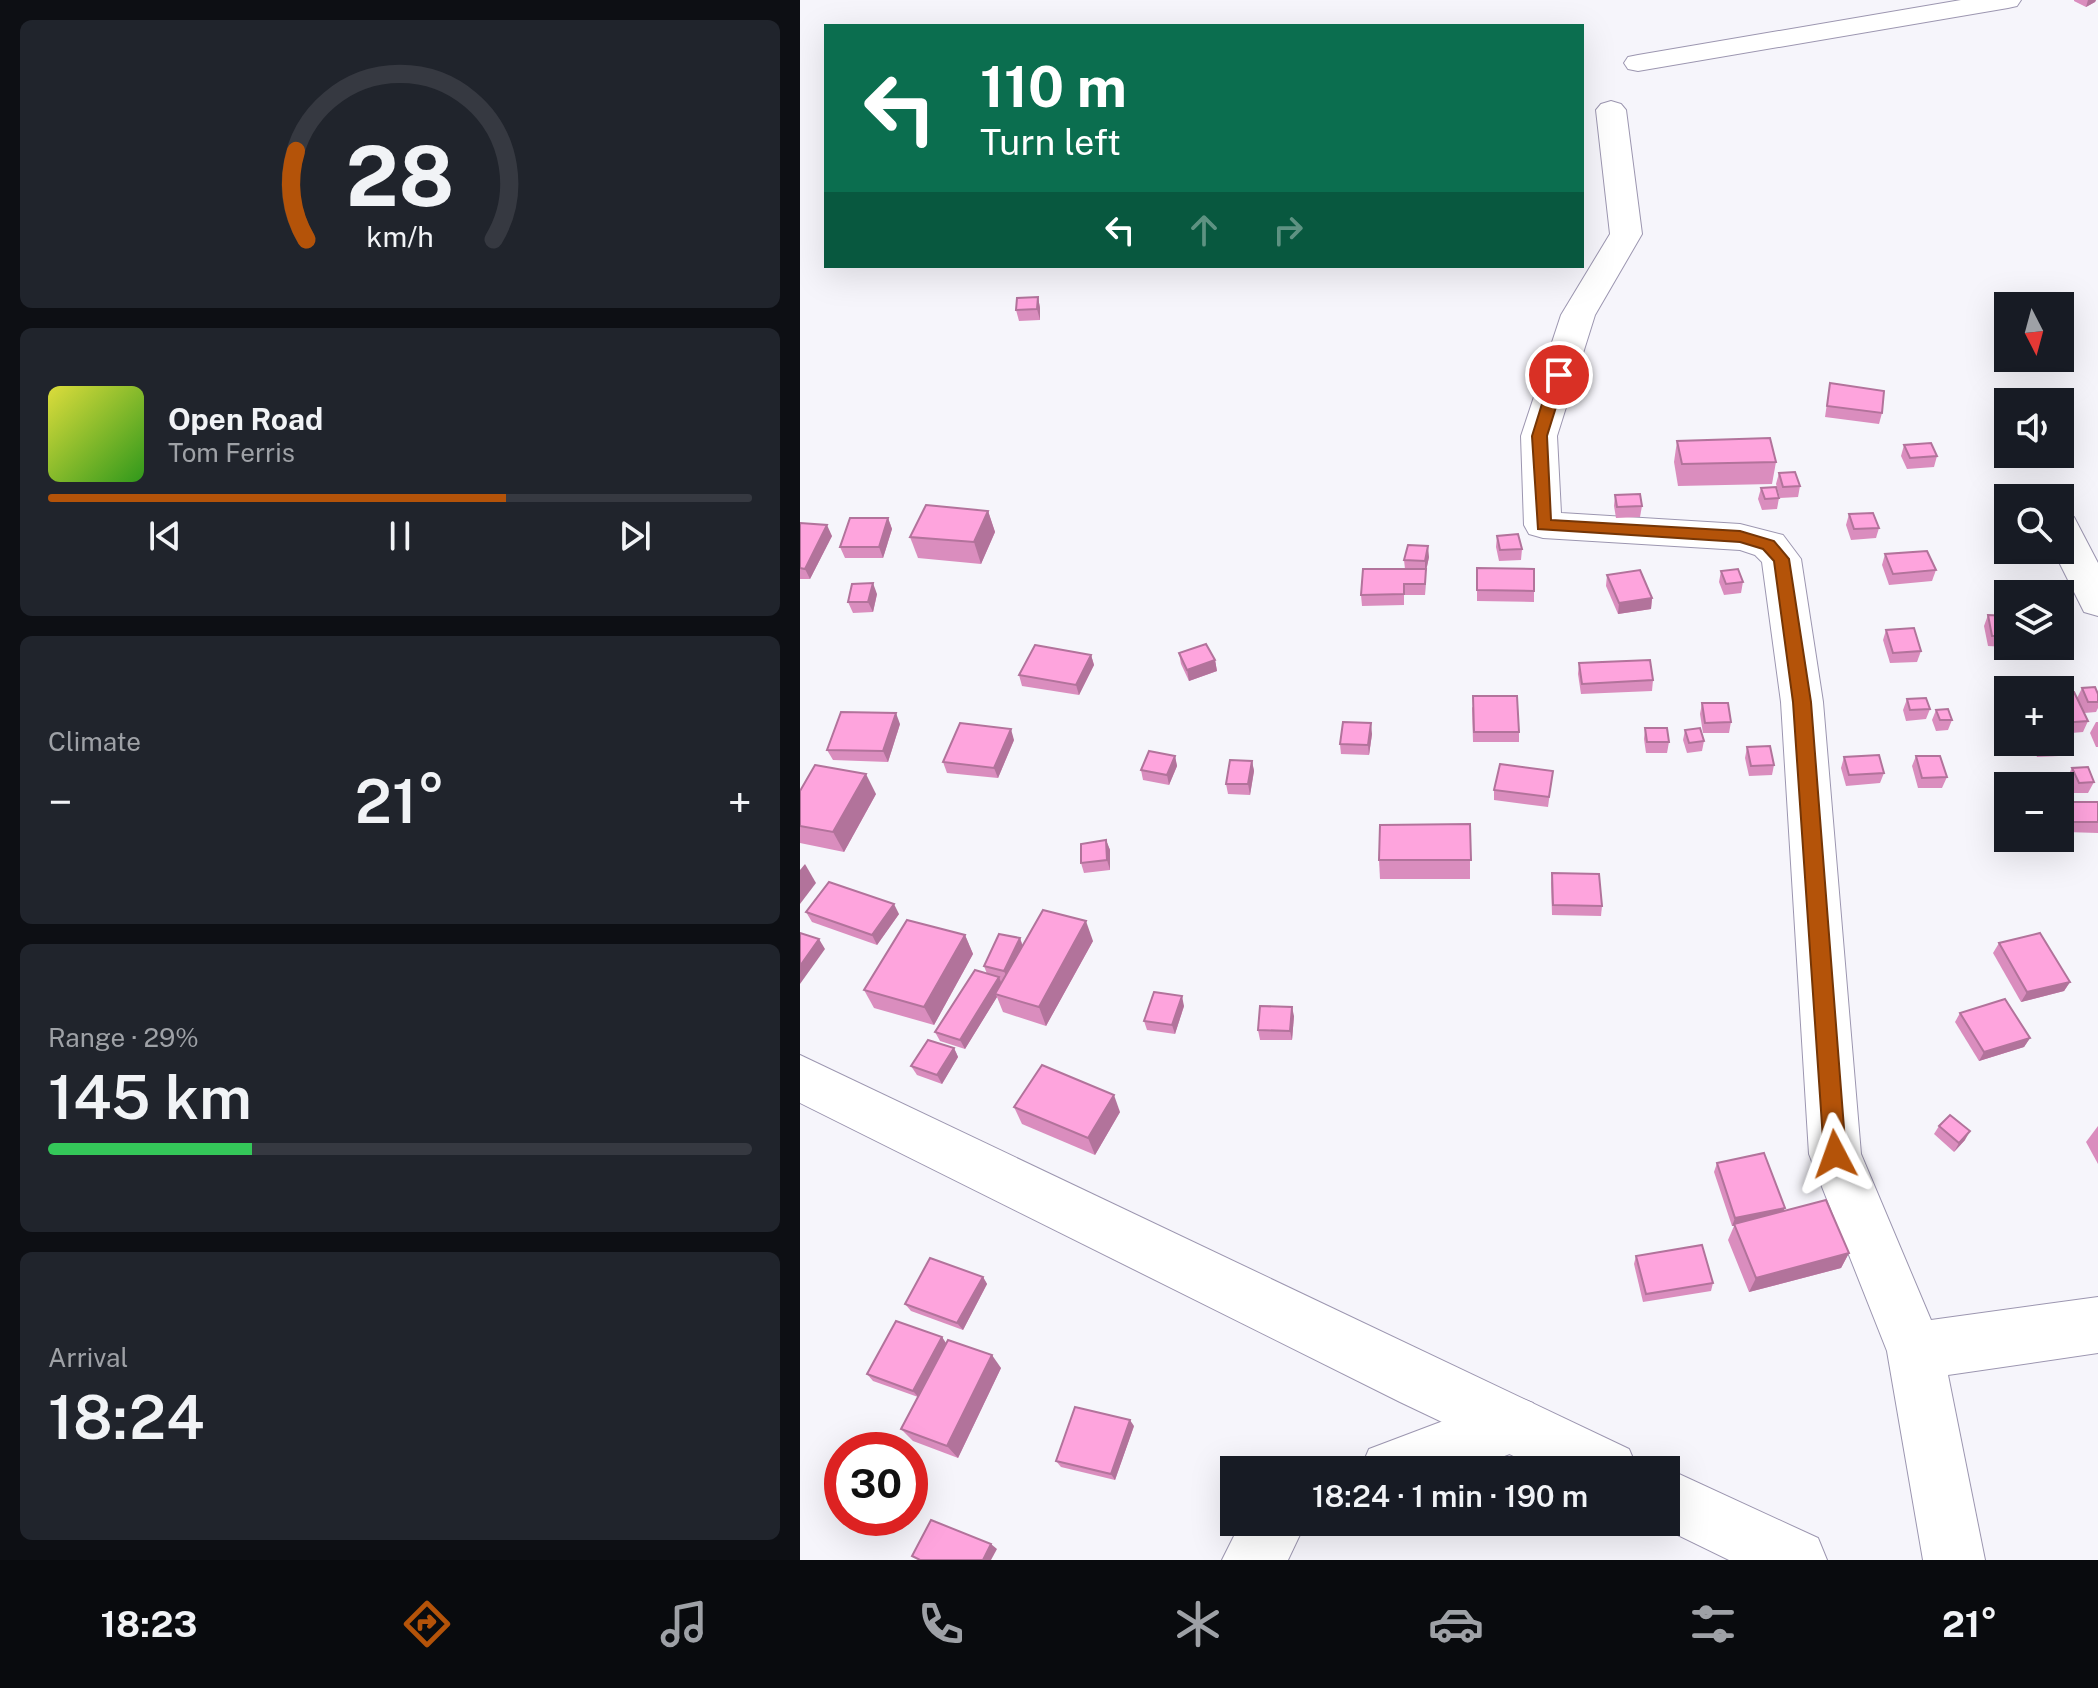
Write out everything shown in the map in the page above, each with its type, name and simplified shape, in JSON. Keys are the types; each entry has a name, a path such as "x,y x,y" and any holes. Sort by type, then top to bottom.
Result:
{"street":[{"path":"1638,63 2008,0"},
{"path":"1611,110 1626,234 1578,315 1539,436 1543,525 1740,537 1769,545 1781,559 1802,702 1835,1154 1915,1351 1954,1560"},
{"path":"2074,554 2098,602"},
{"path":"800,1078 1420,1382 1579,1456"},
{"path":"1915,1351 2098,1325"},
{"path":"1427,1456 1512,1424"},
{"path":"1680,1505 1796,1560"},
{"path":"1253,1560 1268,1536"}],"building":[{"path":"1038,297 1037,309 1016,310 1017,298"},
{"path":"1830,383 1884,391 1882,413 1827,406"},
{"path":"1770,438 1776,462 1682,464 1677,441"},
{"path":"1931,443 1937,456 1910,458 1904,445"},
{"path":"1795,472 1800,486 1783,487 1779,473"},
{"path":"1776,487 1779,498 1765,499 1761,488"},
{"path":"1640,494 1642,506 1617,507 1615,495"},
{"path":"926,505 988,511 974,542 910,537"},
{"path":"1873,513 1879,528 1854,529 1849,514"},
{"path":"850,518 888,518 879,547 840,547"},
{"path":"800,523 827,525 805,569 800,568"},
{"path":"1518,534 1522,549 1500,550 1497,536"},
{"path":"1408,545 1428,546 1425,561 1404,560"},
{"path":"1927,551 1936,570 1893,574 1885,554"},
{"path":"1477,568 1534,569 1534,591 1477,590"},
{"path":"1363,569 1426,569 1425,584 1404,584 1404,594 1361,595"},
{"path":"1738,569 1743,582 1726,584 1721,571"},
{"path":"1640,570 1652,598 1619,603 1607,575"},
{"path":"873,583 868,602 848,602 852,584"},
{"path":"1988,615 1994,615 1992,636"},
{"path":"1914,628 1921,651 1893,653 1886,630"},
{"path":"1206,644 1215,660 1187,670 1179,653"},
{"path":"1035,645 1091,655 1076,685 1019,675"},
{"path":"1650,660 1653,680 1582,684 1579,663"},
{"path":"2095,687 2098,702 2088,702 2082,688"},
{"path":"2074,692 2088,721 2074,722"},
{"path":"1473,696 1517,696 1519,732 1474,732"},
{"path":"1926,698 1930,709 1910,710 1907,699"},
{"path":"1702,703 1728,703 1731,722 1705,723"},
{"path":"1948,709 1952,720 1940,720 1936,710"},
{"path":"841,712 896,713 883,751 827,750"},
{"path":"1343,722 1371,723 1368,745 1340,744"},
{"path":"960,723 1011,729 994,768 943,762"},
{"path":"1645,728 1667,728 1669,742 1647,742"},
{"path":"1700,728 1704,741 1689,743 1685,730"},
{"path":"1770,746 1774,765 1751,766 1747,747"},
{"path":"1149,751 1175,756 1167,775 1141,770"},
{"path":"1879,755 1884,773 1849,775 1844,757"},
{"path":"1916,756 1940,756 1947,777 1922,778"},
{"path":"1230,760 1252,761 1248,784 1226,784"},
{"path":"1500,764 1553,771 1549,797 1494,790"},
{"path":"815,765 866,774 833,832 800,826 800,791"},
{"path":"2088,767 2094,782 2079,783 2072,768"},
{"path":"2074,802 2098,802 2098,822 2074,822"},
{"path":"1470,824 1471,860 1379,860 1380,825"},
{"path":"1106,840 1107,860 1081,863 1081,844"},
{"path":"1552,873 1599,874 1602,906 1553,905"},
{"path":"829,882 894,904 872,935 806,912"},
{"path":"1043,910 1086,921 1039,1007 995,994"},
{"path":"907,920 965,935 924,1007 864,990"},
{"path":"800,933 819,939 800,966"},
{"path":"2040,933 2070,982 2027,992 1999,943"},
{"path":"999,934 1020,938 1004,971 984,966"},
{"path":"975,970 999,977 960,1040 935,1032"},
{"path":"1154,992 1182,996 1172,1025 1144,1021"},
{"path":"2005,999 2030,1038 1984,1052 1960,1013"},
{"path":"1260,1006 1292,1007 1290,1031 1258,1030"},
{"path":"928,1040 954,1048 937,1075 911,1066"},
{"path":"1042,1065 1114,1095 1088,1138 1014,1107"},
{"path":"1950,1115 1970,1131 1959,1143 1939,1126"},
{"path":"1764,1153 1785,1208 1735,1218 1717,1163"},
{"path":"1826,1200 1849,1253 1756,1278 1734,1224"},
{"path":"1702,1245 1713,1283 1646,1294 1636,1256"},
{"path":"930,1258 983,1277 957,1323 905,1304"},
{"path":"896,1321 942,1337 913,1391 867,1374"},
{"path":"948,1340 992,1355 947,1446 928,1439 928,1432 901,1429"},
{"path":"1075,1407 1130,1420 1111,1474 1056,1461"},
{"path":"931,1520 991,1544 983,1560 920,1560 912,1556 923,1536 928,1536"}],"route":[{"path":"1559,375 1539,436 1543,525 1740,537 1769,545 1781,559 1802,702 1835,1154"}]}
